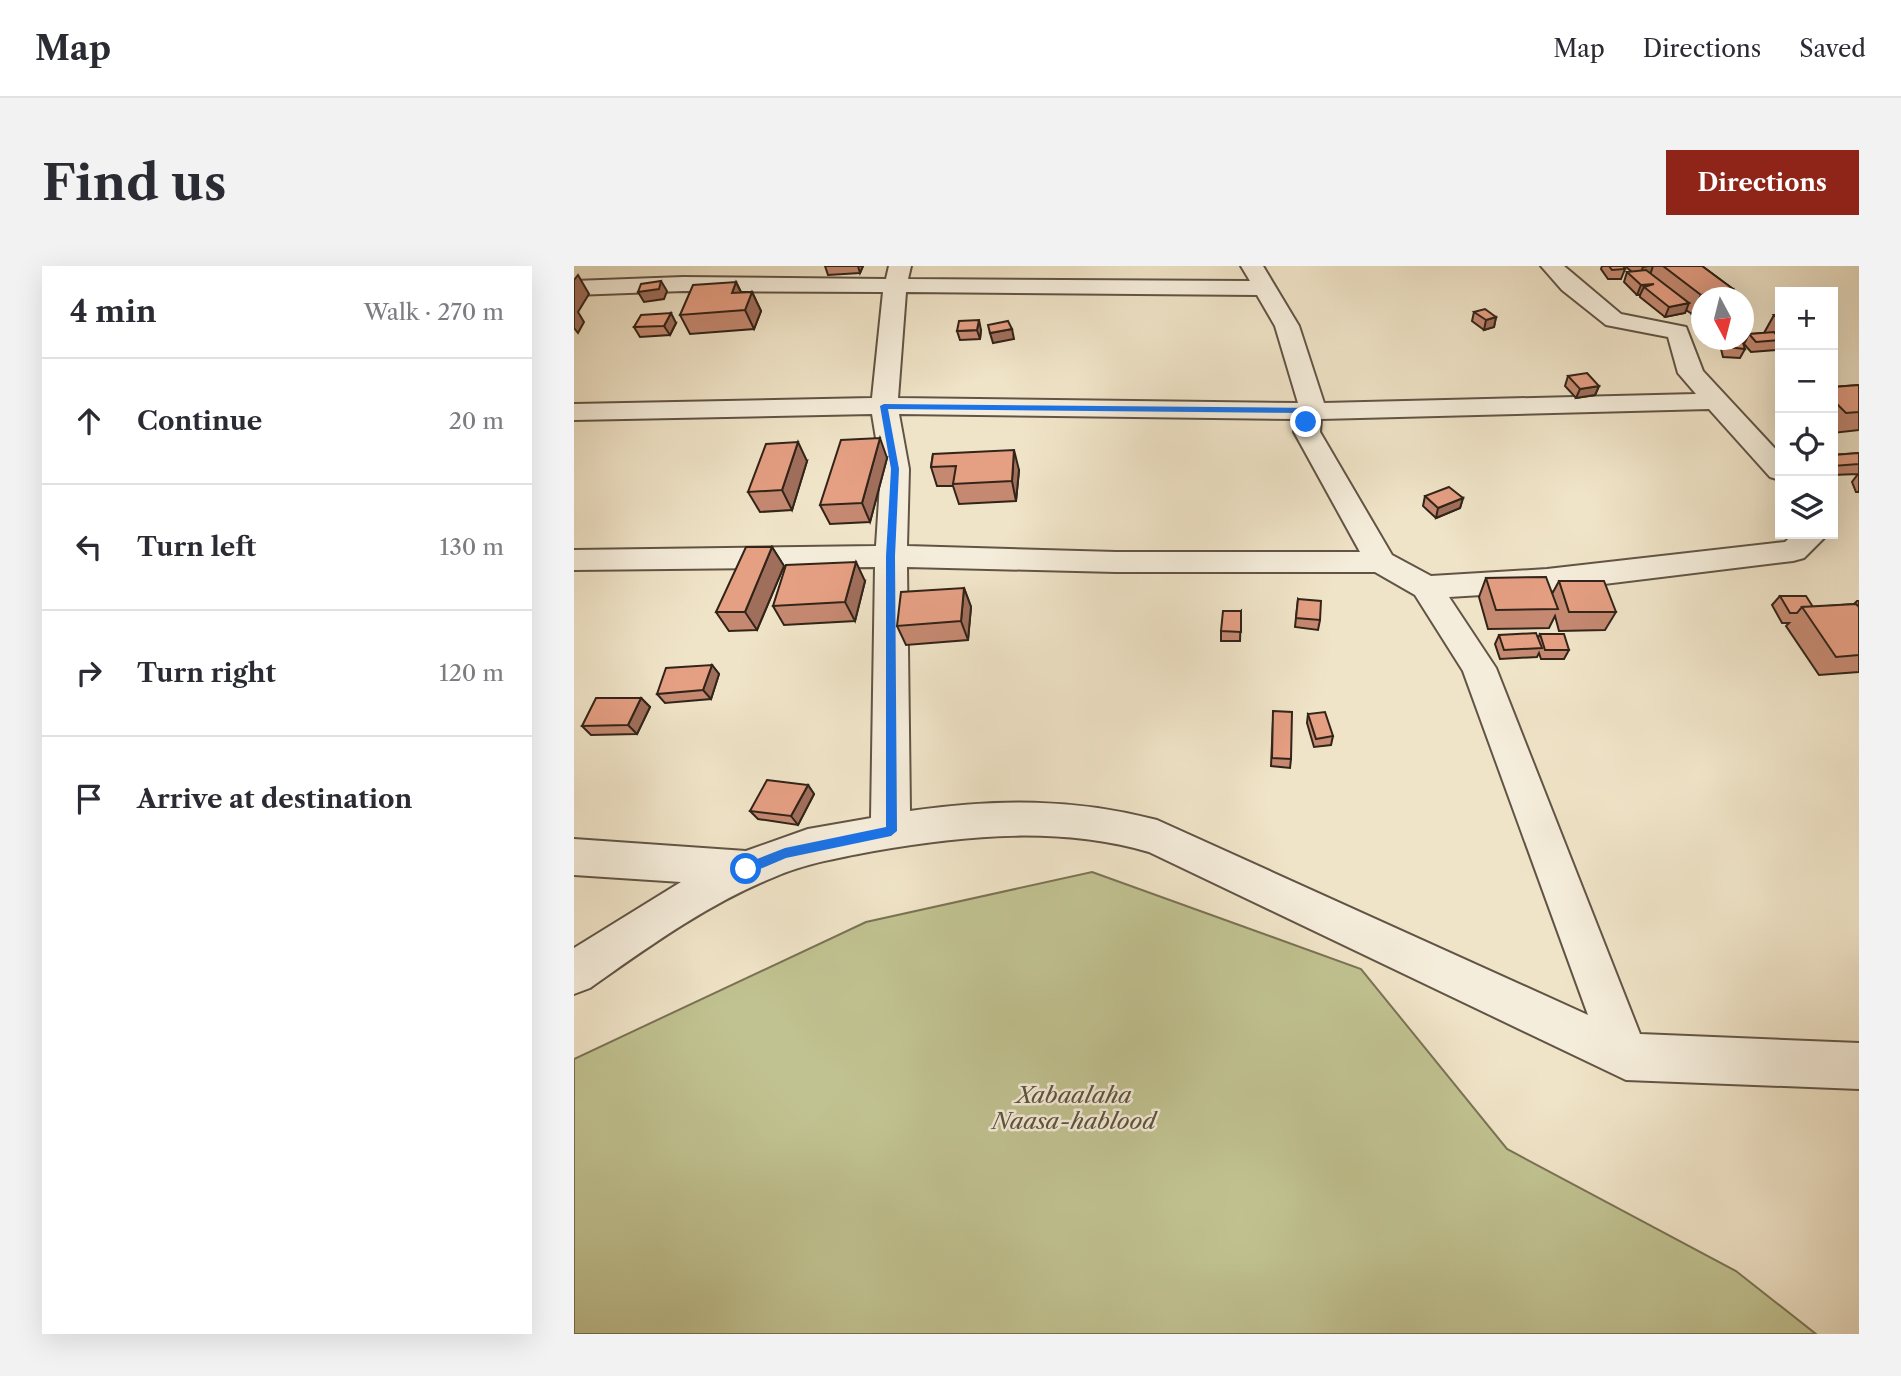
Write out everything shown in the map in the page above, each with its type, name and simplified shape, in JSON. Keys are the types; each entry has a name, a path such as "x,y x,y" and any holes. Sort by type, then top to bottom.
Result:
{"street":[{"path":"1252,266 1287,326 1313,411 1306,422 1307,432 1381,562"},
{"path":"1552,266 1614,320 1678,332 1691,373 1775,465"},
{"path":"574,288 898,276 1264,288"},
{"path":"891,831 891,556 895,469 884,406 898,276"},
{"path":"574,412 884,406 1313,411 1718,401"},
{"path":"1426,587 1547,580 1793,551 1807,539"},
{"path":"574,559 891,556 1116,562 1381,562 1426,587 1479,668 1626,1057"},
{"path":"574,973 680,904 746,869 785,853 963,819 1034,817 1101,823 1157,837 1626,1057 1859,1066"},
{"path":"574,857 746,869"}],"green space":[{"name":"Xabaalaha Naasa-hablood","path":"1092,872 1361,969 1507,1149 1736,1271 1816,1334 574,1334 574,1059 866,922"}],"building":[{"path":"1609,266 1623,266 1625,269 1612,270"},
{"path":"1663,266 1702,266 1730,287 1691,287"},
{"path":"1646,270 1689,303 1669,307 1644,287 1654,284 1641,285 1627,272"},
{"path":"661,281 659,289 638,292 641,284"},
{"path":"736,282 732,293 752,292 745,310 680,315 693,285"},
{"path":"1485,309 1496,317 1486,320 1474,312"},
{"path":"671,313 664,326 634,327 641,315"},
{"path":"979,320 977,330 957,331 959,321"},
{"path":"1008,321 1012,329 990,333 988,325"},
{"path":"1774,332 1775,340 1756,342 1754,334"},
{"path":"1587,373 1599,386 1580,389 1568,376"},
{"path":"1859,385 1859,412 1846,413 1838,405 1838,387"},
{"path":"880,438 862,503 820,505 841,440"},
{"path":"798,442 782,490 748,492 766,444"},
{"path":"1014,450 1012,481 953,484 956,466 931,467 933,454"},
{"path":"1859,453 1859,464 1838,466 1838,455"},
{"path":"1449,487 1463,498 1438,508 1425,496"},
{"path":"746,547 772,547 745,612 716,612"},
{"path":"856,562 845,602 773,606 786,565"},
{"path":"1546,577 1558,609 1496,610 1486,578"},
{"path":"1559,581 1604,581 1616,612 1569,612"},
{"path":"964,588 961,621 897,626 901,592"},
{"path":"1780,596 1806,596 1813,607 1802,607 1797,613 1790,613"},
{"path":"1298,599 1321,601 1320,620 1296,618"},
{"path":"1856,604 1859,607 1859,655 1836,657 1802,607"},
{"path":"1223,611 1241,611 1241,632 1221,631"},
{"path":"1536,633 1542,648 1504,650 1499,635"},
{"path":"1540,634 1564,634 1569,650 1545,650"},
{"path":"712,665 703,690 657,694 666,668"},
{"path":"596,698 641,698 628,725 582,726"},
{"path":"1273,711 1292,712 1291,759 1272,758"},
{"path":"1325,712 1333,736 1316,739 1308,714"},
{"path":"767,780 808,785 791,816 750,811"}],"route":[{"path":"746,869 785,853 891,831 891,556 895,469 884,406 1313,411 1306,422"}]}
